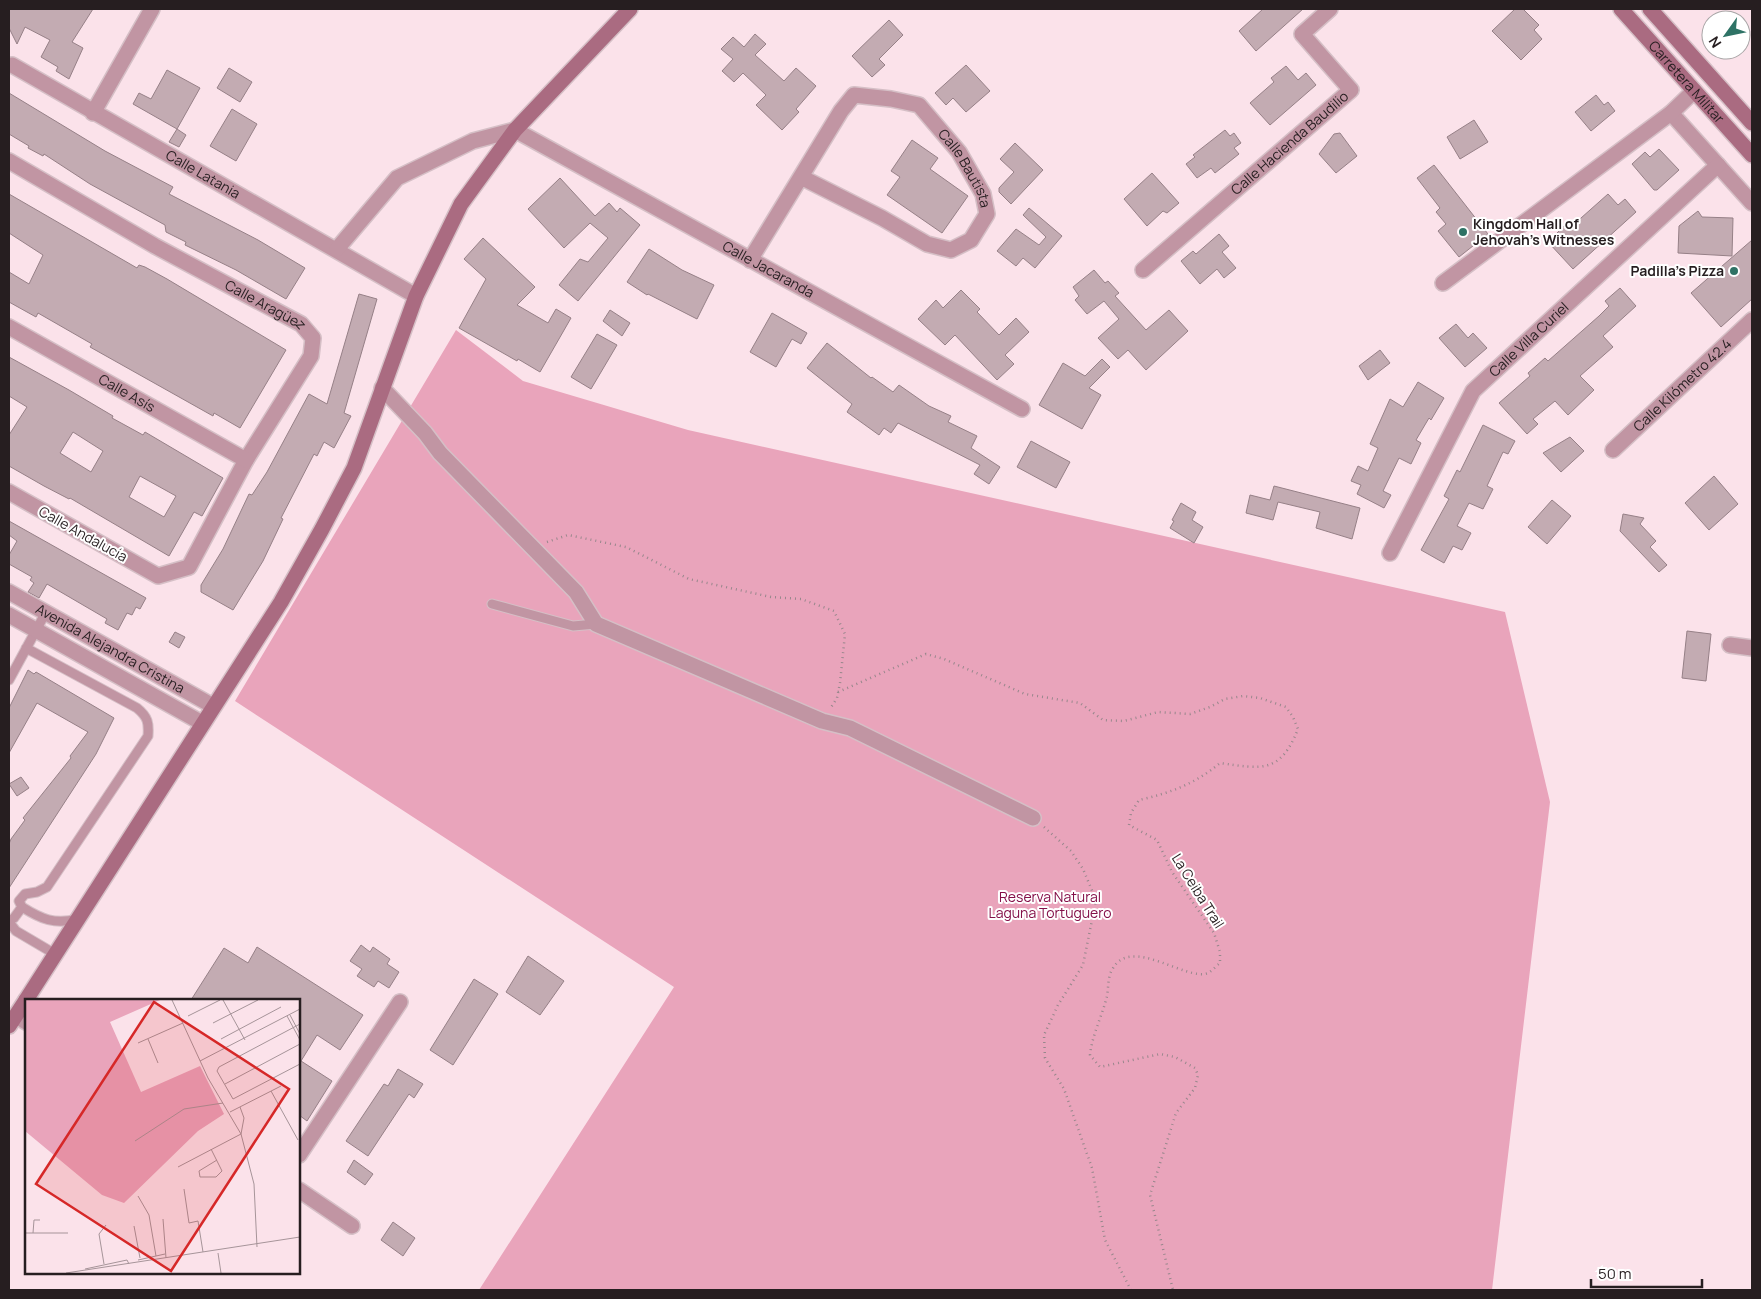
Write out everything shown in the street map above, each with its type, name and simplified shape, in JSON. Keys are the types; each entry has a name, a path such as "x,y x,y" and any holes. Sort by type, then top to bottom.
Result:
{"street":[{"path":"93,113 152,9"},
{"path":"27,999 280,602 326,521 354,468 416,296 461,204 515,130 630,9"},
{"name":"Calle Hacienda Baudilio","path":"1143,270 1351,90 1302,34 1330,9"},
{"name":"Carretera Militar","path":"1621,9 1752,155"},
{"name":"Carretera Militar","path":"1650,9 1752,123"},
{"name":"Calle Latania","path":"12,65 416,296"},
{"path":"1443,283 1671,113 1694,91"},
{"name":"Calle Bautista","path":"750,260 802,178 841,111 854,95 891,99 919,105 959,152 983,194 987,214 971,240 951,250 927,244 882,218 802,178"},
{"path":"1671,113 1752,203"},
{"path":"336,249 397,178 473,141 515,130"},
{"name":"Calle Jacaranda","path":"515,130 1022,410"},
{"name":"Calle Aragüez","path":"9,161 155,246 301,324 312,338 311,356 246,460 189,568 158,576"},
{"name":"Calle Villa Curiel","path":"1390,553 1473,391 1718,165"},
{"name":"Calle Kilómetro 42.4","path":"1613,450 1752,320"},
{"name":"Calle Asís","path":"9,327 246,460"},
{"path":"382,388 425,433 440,453 576,592 596,624 822,721 850,728 1032,818"},
{"name":"Calle Andalucía","path":"9,492 158,576"},
{"name":"Avenida Alejandra Cristina","path":"9,592 213,706"},
{"name":"Avenida Alejandra Cristina","path":"9,615 202,724"},
{"path":"1730,645 1752,648"},
{"path":"17,1021 25,1002"},
{"path":"300,1154 400,1002"},
{"path":"300,1191 352,1226"}],"lane":[{"path":"492,604 573,626 596,624"},
{"path":"9,680 46,612"},
{"path":"26,648 137,708 145,714 149,723 148,736 47,887 37,892 25,894 20,901 22,907 47,921 62,923 77,919"},
{"path":"22,907 9,922 16,931 55,954"}],"path":[{"path":"535,550 550,540 568,535 626,547 689,579 771,597 801,599 834,611 844,634 838,692 837,698 822,721"},
{"name":"La Ceiba Trail","path":"838,692 926,654 944,659 1025,694 1080,703 1103,720 1124,721 1158,712 1190,714 1210,708 1225,700 1243,696 1260,698 1286,707 1293,717 1298,729 1284,756 1273,765 1255,767 1220,763 1201,778 1162,795 1139,800 1131,813 1129,825 1157,840 1172,872 1214,933 1220,952 1220,963 1208,973 1200,974 1153,960 1130,957 1119,960 1111,971 1107,996 1090,1055 1100,1067 1160,1054 1196,1068 1198,1075 1195,1088 1176,1113 1150,1195 1173,1290"},
{"path":"1032,818 1071,851 1083,869 1096,900 1083,965 1058,1005 1044,1036 1045,1058 1064,1089 1092,1168 1105,1240 1131,1290"}],"green space":[{"name":"Reserva Natural Laguna Tortuguero","path":"456,330 523,381 688,430 1505,612 1550,802 1492,1290 479,1290 674,987 235,701"}],"building":[{"path":"9,9 93,9 72,42 83,48 69,79 56,71 58,67 41,57 50,40 25,27 17,44 9,28"},
{"path":"1263,9 1303,9 1256,51 1239,31"},
{"path":"1515,9 1523,9 1539,25 1534,30 1542,39 1521,60 1492,31"},
{"path":"889,20 903,35 879,59 885,65 872,77 852,56"},
{"path":"755,34 766,44 755,55 784,81 796,68 816,86 796,109 799,112 782,130 756,105 766,95 743,73 734,82 722,71 733,59 721,49 733,37 744,47"},
{"path":"966,65 990,91 966,112 953,98 946,105 935,93"},
{"path":"1286,66 1298,80 1306,73 1316,85 1270,125 1250,103 1274,82 1271,78"},
{"path":"229,68 252,82 240,102 217,88"},
{"path":"167,70 200,88 177,129 133,104 139,93 151,99"},
{"path":"9,93 105,151 173,187 169,194 258,240 305,268 286,299 236,270 185,245 186,242 166,232 165,225 90,184 44,154 43,156 28,148 29,146 9,134"},
{"path":"1596,95 1604,105 1608,102 1615,111 1591,131 1575,112"},
{"path":"232,109 257,124 236,161 210,146"},
{"path":"1474,120 1488,142 1460,159 1447,137"},
{"path":"177,129 186,135 179,147 169,142"},
{"path":"1225,130 1230,136 1234,133 1241,143 1234,148 1239,154 1215,173 1211,168 1197,178 1186,164 1195,157 1193,155"},
{"path":"1340,133 1357,156 1336,173 1319,154 1334,134"},
{"path":"912,140 938,158 930,169 968,196 942,233 887,195 900,177 891,171"},
{"path":"1015,143 1043,170 1011,204 999,192 999,188 1014,172 1000,159"},
{"path":"1659,149 1679,170 1657,190 1654,190 1632,164 1645,152 1650,157"},
{"path":"1434,165 1488,234 1459,257 1438,231 1446,224 1436,212 1440,208 1417,178"},
{"path":"1152,173 1179,203 1167,213 1163,211 1147,226 1124,199"},
{"path":"560,178 595,216 609,203 617,212 620,208 640,225 578,301 559,285 580,259 588,262 608,238 590,223 564,248 528,209"},
{"path":"9,194 137,268 139,265 145,267 167,279 286,350 240,428 214,413 213,416 90,347 92,344 38,313 36,317 9,302 9,272 29,284 43,255 9,233"},
{"path":"1608,194 1618,205 1625,199 1636,212 1573,269 1548,242 1568,222 1572,226"},
{"path":"1029,208 1062,236 1035,268 1023,258 1016,266 997,251 1016,229 1039,245 1046,237 1023,215"},
{"path":"1698,211 1702,217 1733,218 1732,256 1678,253 1679,226"},
{"path":"1219,234 1229,246 1222,252 1236,268 1224,278 1217,269 1200,284 1181,261 1193,251 1196,254"},
{"path":"483,238 535,287 517,305 548,323 556,309 571,318 540,372 459,328 486,279 464,259"},
{"name":"Padilla's Pizza","path":"1752,240 1752,299 1721,327 1691,293"},
{"path":"649,249 682,270 714,285 697,319 647,295 627,282"},
{"path":"1094,270 1105,283 1108,281 1119,293 1115,296 1146,330 1169,310 1188,331 1146,370 1128,350 1118,359 1098,338 1119,319 1104,301 1087,314 1075,300 1079,296 1073,287"},
{"path":"1620,288 1636,306 1603,336 1613,347 1580,376 1594,390 1568,415 1555,401 1533,419 1538,424 1527,434 1499,403 1530,376 1528,373 1545,358 1548,361 1599,316 1609,306 1605,301"},
{"path":"961,290 980,309 977,312 999,335 1016,318 1029,332 1005,355 1014,364 997,380 955,335 945,345 918,319 936,300 943,308"},
{"path":"359,294 377,299 344,413 351,416 334,448 324,442 317,456 314,454 281,518 283,519 263,561 233,610 201,592 201,585 223,549 249,494 252,495 267,472 309,394 327,404"},
{"path":"610,310 630,323 622,336 603,321"},
{"path":"772,313 807,333 801,344 792,339 776,367 750,352"},
{"path":"1456,324 1468,338 1473,333 1487,348 1465,367 1439,338"},
{"path":"597,334 617,345 591,389 571,377"},
{"path":"827,343 871,378 893,392 899,385 929,406 951,416 948,422 977,436 971,448 1000,467 989,484 974,474 980,465 898,423 891,433 884,428 879,435 847,412 852,404 807,368"},
{"path":"1380,350 1390,363 1368,380 1359,366"},
{"path":"9,357 113,416 112,418 143,435 145,432 223,478 202,516 194,512 169,556 70,498 9,466 9,435 27,407 9,396","holes":["73,432 103,451 91,472 60,453","140,476 176,496 164,517 129,497"]},
{"path":"1102,359 1110,367 1089,388 1101,395 1082,429 1039,405 1063,363 1085,376"},
{"path":"1418,382 1444,398 1416,440 1421,443 1411,464 1399,458 1383,491 1391,495 1384,508 1357,494 1361,485 1351,481 1358,466 1368,471 1378,448 1370,444 1390,399 1403,407"},
{"path":"1483,425 1515,441 1508,454 1503,452 1487,486 1493,489 1483,509 1469,503 1457,526 1471,533 1462,550 1453,546 1444,563 1421,550 1449,499 1444,496 1457,470 1460,472"},
{"path":"1570,437 1584,451 1561,472 1543,453"},
{"path":"1031,441 1070,462 1056,488 1017,467"},
{"path":"1714,476 1738,504 1709,530 1685,503"},
{"path":"1274,486 1360,508 1352,539 1316,528 1320,512 1278,502 1273,520 1246,513 1250,495 1270,500"},
{"path":"1552,500 1571,516 1547,544 1528,527"},
{"path":"1181,503 1196,512 1192,520 1203,527 1194,543 1170,528"},
{"path":"1623,514 1644,518 1640,524 1656,541 1650,547 1667,565 1659,572 1620,531"},
{"path":"9,521 146,598 140,609 136,607 132,615 127,613 118,630 105,623 107,619 47,584 39,598 28,592 34,583 30,580 32,577 9,564 9,555 17,541 9,535"},
{"path":"1687,631 1711,634 1706,681 1682,678"},
{"path":"175,632 185,637 179,648 169,642"},
{"path":"28,670 34,674 36,672 114,718 96,754 9,888 9,844 11,839 25,820 23,818 71,758 70,756 88,732 37,703 9,753 9,708"},
{"path":"21,777 29,788 17,796 9,784"},
{"path":"361,945 370,952 373,947 390,959 387,964 399,972 389,988 378,981 374,987 357,976 362,969 350,961"},
{"path":"257,947 363,1015 340,1050 317,1035 301,1061 332,1081 307,1121 300,1116 300,999 192,999 224,948 248,963"},
{"path":"528,956 564,981 540,1015 506,992"},
{"path":"474,979 498,994 453,1065 430,1050"},
{"path":"398,1069 423,1084 414,1098 409,1094 368,1156 346,1141 384,1084 388,1086"},
{"path":"354,1160 373,1174 365,1185 347,1172"},
{"path":"393,1222 415,1238 403,1256 381,1240"}],"place":[{"name":"Kingdom Hall of Jehovah’s Witnesses","path":"1463,232"},
{"name":"Padilla's Pizza","path":"1734,271"}]}
